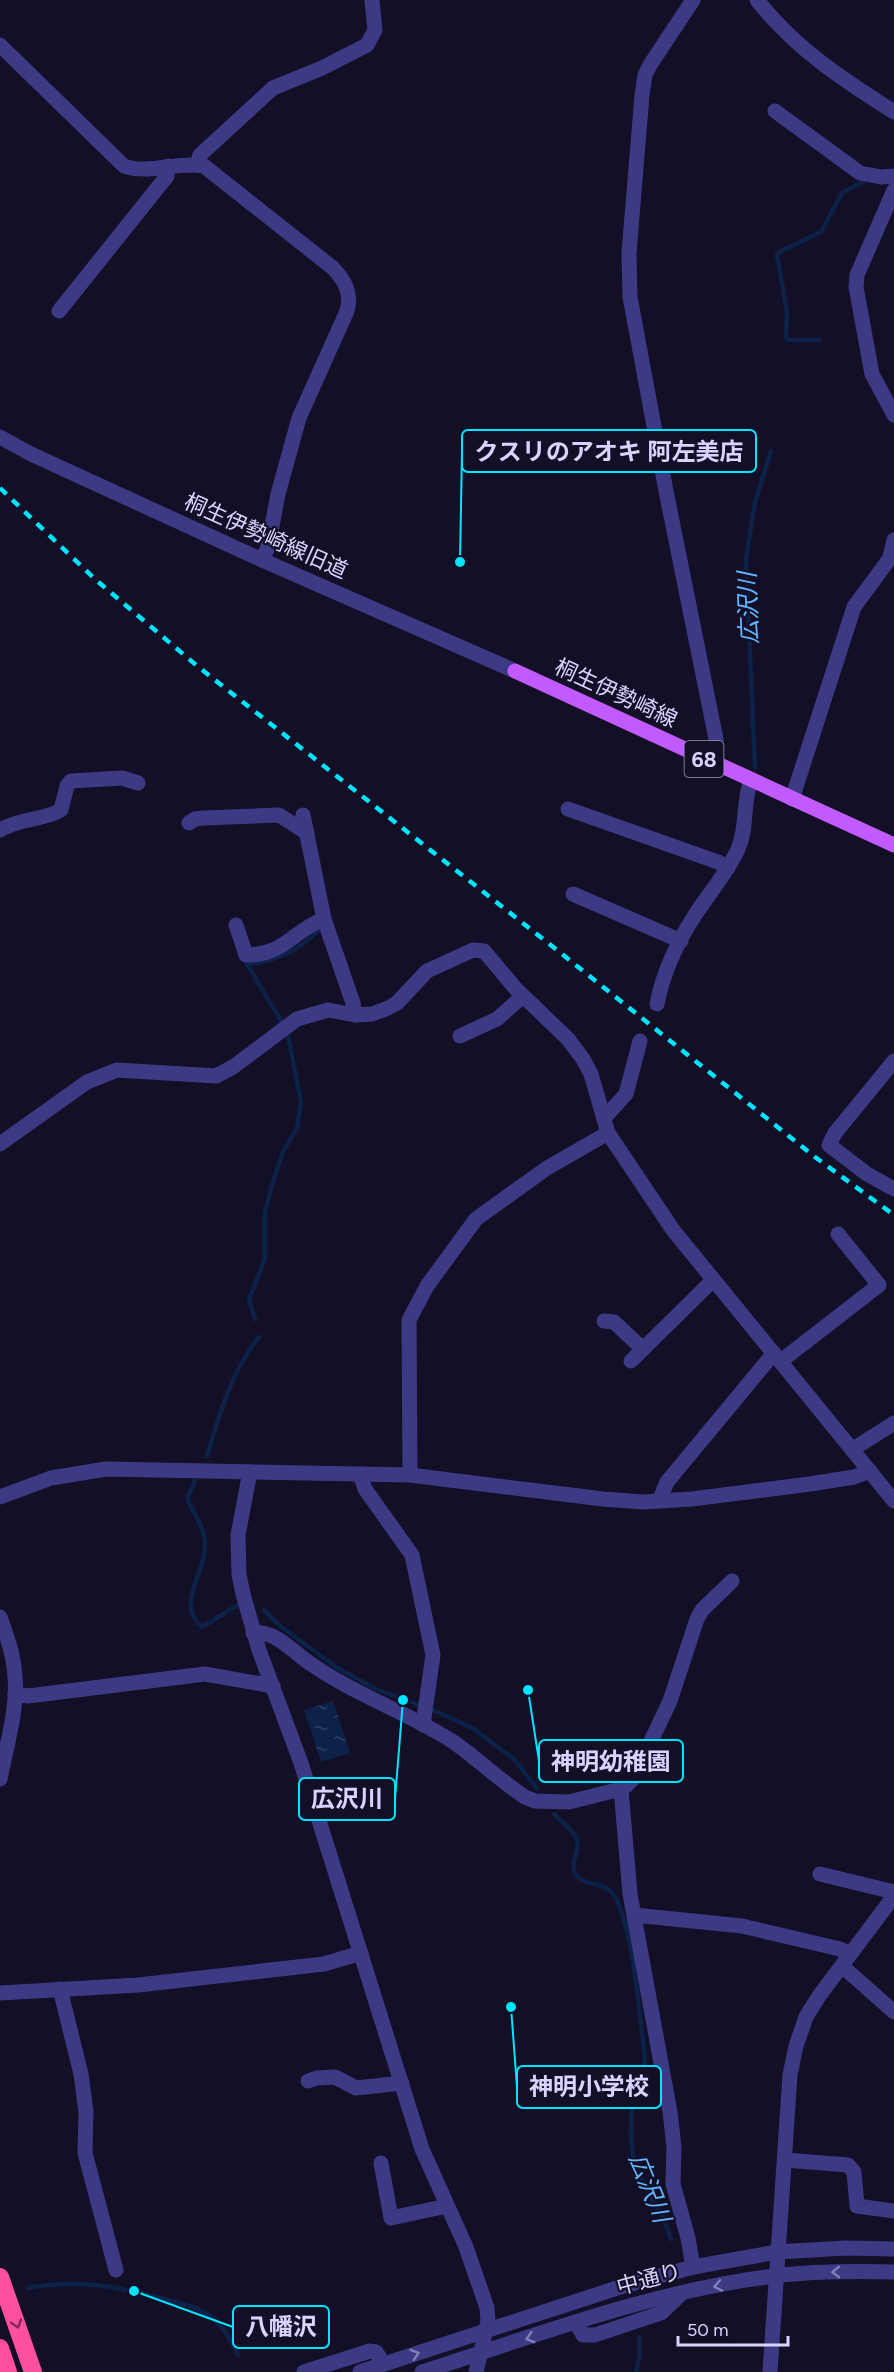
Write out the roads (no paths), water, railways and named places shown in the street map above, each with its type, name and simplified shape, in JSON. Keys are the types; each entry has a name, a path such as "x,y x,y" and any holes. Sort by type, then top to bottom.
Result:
{"highway":[{"path":"0,2277 33,2372"},
{"path":"0,2348 8,2372"}],"main road":[{"name":"桐生伊勢崎線","path":"515,671 894,846"}],"street":[{"path":"197,165 200,155 273,88 322,68 367,45 375,30 372,0"},
{"path":"693,0 650,65 642,88 629,253 630,289 666,491 716,739 716,764"},
{"path":"757,0 781,28 809,54 894,112"},
{"path":"0,45 124,166 142,169 204,166 343,278 349,295 347,311 298,418 278,494 268,546 262,560"},
{"path":"775,111 860,172 881,177 894,176"},
{"path":"59,310 168,176 168,166"},
{"path":"894,190 857,275 856,287 872,374 894,415"},
{"name":"桐生伊勢崎線旧道","path":"0,437 31,454 262,560 515,671"},
{"path":"792,799 854,607 890,558 894,540"},
{"path":"0,830 27,819 55,814 60,810 67,786 71,781 122,778 138,783"},
{"path":"657,1004 664,978 681,941 696,914 728,868 742,840 746,791 751,781"},
{"path":"568,809 707,858 728,868"},
{"path":"189,823 195,819 204,818 279,815 307,833"},
{"path":"303,815 324,919 353,1003 354,1015"},
{"path":"573,894 681,941"},
{"path":"236,925 246,955 256,955 277,950 311,924 324,919"},
{"path":"0,1144 87,1082 117,1070 216,1076 233,1067 297,1019 328,1010 354,1015 372,1014 397,1003 427,971 479,949 488,955 523,996 568,1039 591,1074 608,1133 673,1230 894,1501"},
{"path":"460,1036 497,1019 523,996"},
{"path":"605,1117 626,1094 640,1041"},
{"path":"894,1061 835,1133 829,1145 839,1155 867,1174 894,1189"},
{"path":"410,1475 409,1320 427,1286 476,1219 547,1168 608,1133"},
{"path":"659,1501 667,1482 777,1357 879,1285 838,1234"},
{"path":"631,1361 713,1280"},
{"path":"604,1321 614,1322 643,1349"},
{"path":"853,1449 894,1423"},
{"path":"0,1497 61,1475 106,1469 410,1475 603,1499 659,1501 810,1484 854,1477 870,1471"},
{"path":"250,1472 241,1514 238,1554 243,1594 253,1633 302,1763 422,2150 466,2247 487,2308 486,2330 476,2372"},
{"path":"360,1474 365,1489 412,1556 433,1655 424,1720"},
{"path":"253,1633 259,1632 277,1638 306,1661 366,1697 424,1720 514,1790 535,1801 570,1802 621,1789 633,1779 668,1706 697,1619 702,1610 732,1581"},
{"path":"0,1617 13,1656 15,1694 0,1779"},
{"path":"15,1694 28,1696 205,1674 273,1686"},
{"path":"621,1789 626,1869 670,2112 674,2147 673,2184 688,2238 693,2267"},
{"path":"770,2372 790,2075 799,2034 819,1996 894,1894 820,1874"},
{"path":"634,1915 742,1926 840,1949 846,1960 894,2012"},
{"path":"0,1993 138,1985 324,1964 361,1953"},
{"path":"60,1989 81,2074 86,2112 85,2153 116,2270"},
{"path":"308,2081 335,2077 356,2088 402,2083"},
{"path":"785,2160 848,2165 854,2172 857,2206 894,2211"},
{"path":"381,2163 391,2218 447,2206"},
{"path":"360,2372 617,2288 693,2267 777,2252 846,2248 894,2249"},
{"name":"中通り","path":"423,2372 624,2308 681,2294 775,2276 825,2272 894,2272"},
{"path":"304,2372 370,2351 376,2352 384,2364"}],"water":[{"path":"333,1701 350,1753 321,1762 304,1710"}],"waterway":[{"path":"819,340 788,340 786,336 787,312 777,255 821,232 842,193 864,181"},
{"name":"広沢川","path":"755,768 746,559 755,502 771,451"},
{"path":"283,1024 247,964 267,961 286,954 303,944 318,931"},
{"path":"255,1319 249,1300 265,1258 265,1212 283,1151 297,1129 301,1102 288,1036"},
{"name":"広沢川","path":"207,1456 234,1378 259,1337"},
{"name":"広沢川","path":"195,1481 188,1501 201,1527 205,1544 191,1598 194,1618 202,1627 238,1605"},
{"name":"広沢川","path":"264,1610 280,1626 339,1669 376,1689 440,1713 474,1729 515,1760 537,1789"},
{"name":"広沢川","path":"554,1814 576,1837 578,1846 573,1864 575,1873 583,1880 610,1891 621,1909 635,1973 645,2058 633,2103 632,2149 638,2173 671,2239"},
{"path":"28,2288 71,2284 110,2287 190,2306 207,2314 220,2325 230,2338 238,2355"},
{"name":"広沢川","path":"636,2372 640,2355 639,2337"}],"railway":[{"path":"0,488 96,580 196,665 815,1157 894,1215"}],"place":[{"name":"クスリのアオキ 阿左美店","path":"460,562"},
{"name":"神明幼稚園","path":"528,1690"},
{"name":"広沢川","path":"403,1700"},
{"name":"神明小学校","path":"511,2007"},
{"name":"八幡沢","path":"134,2291"}]}
